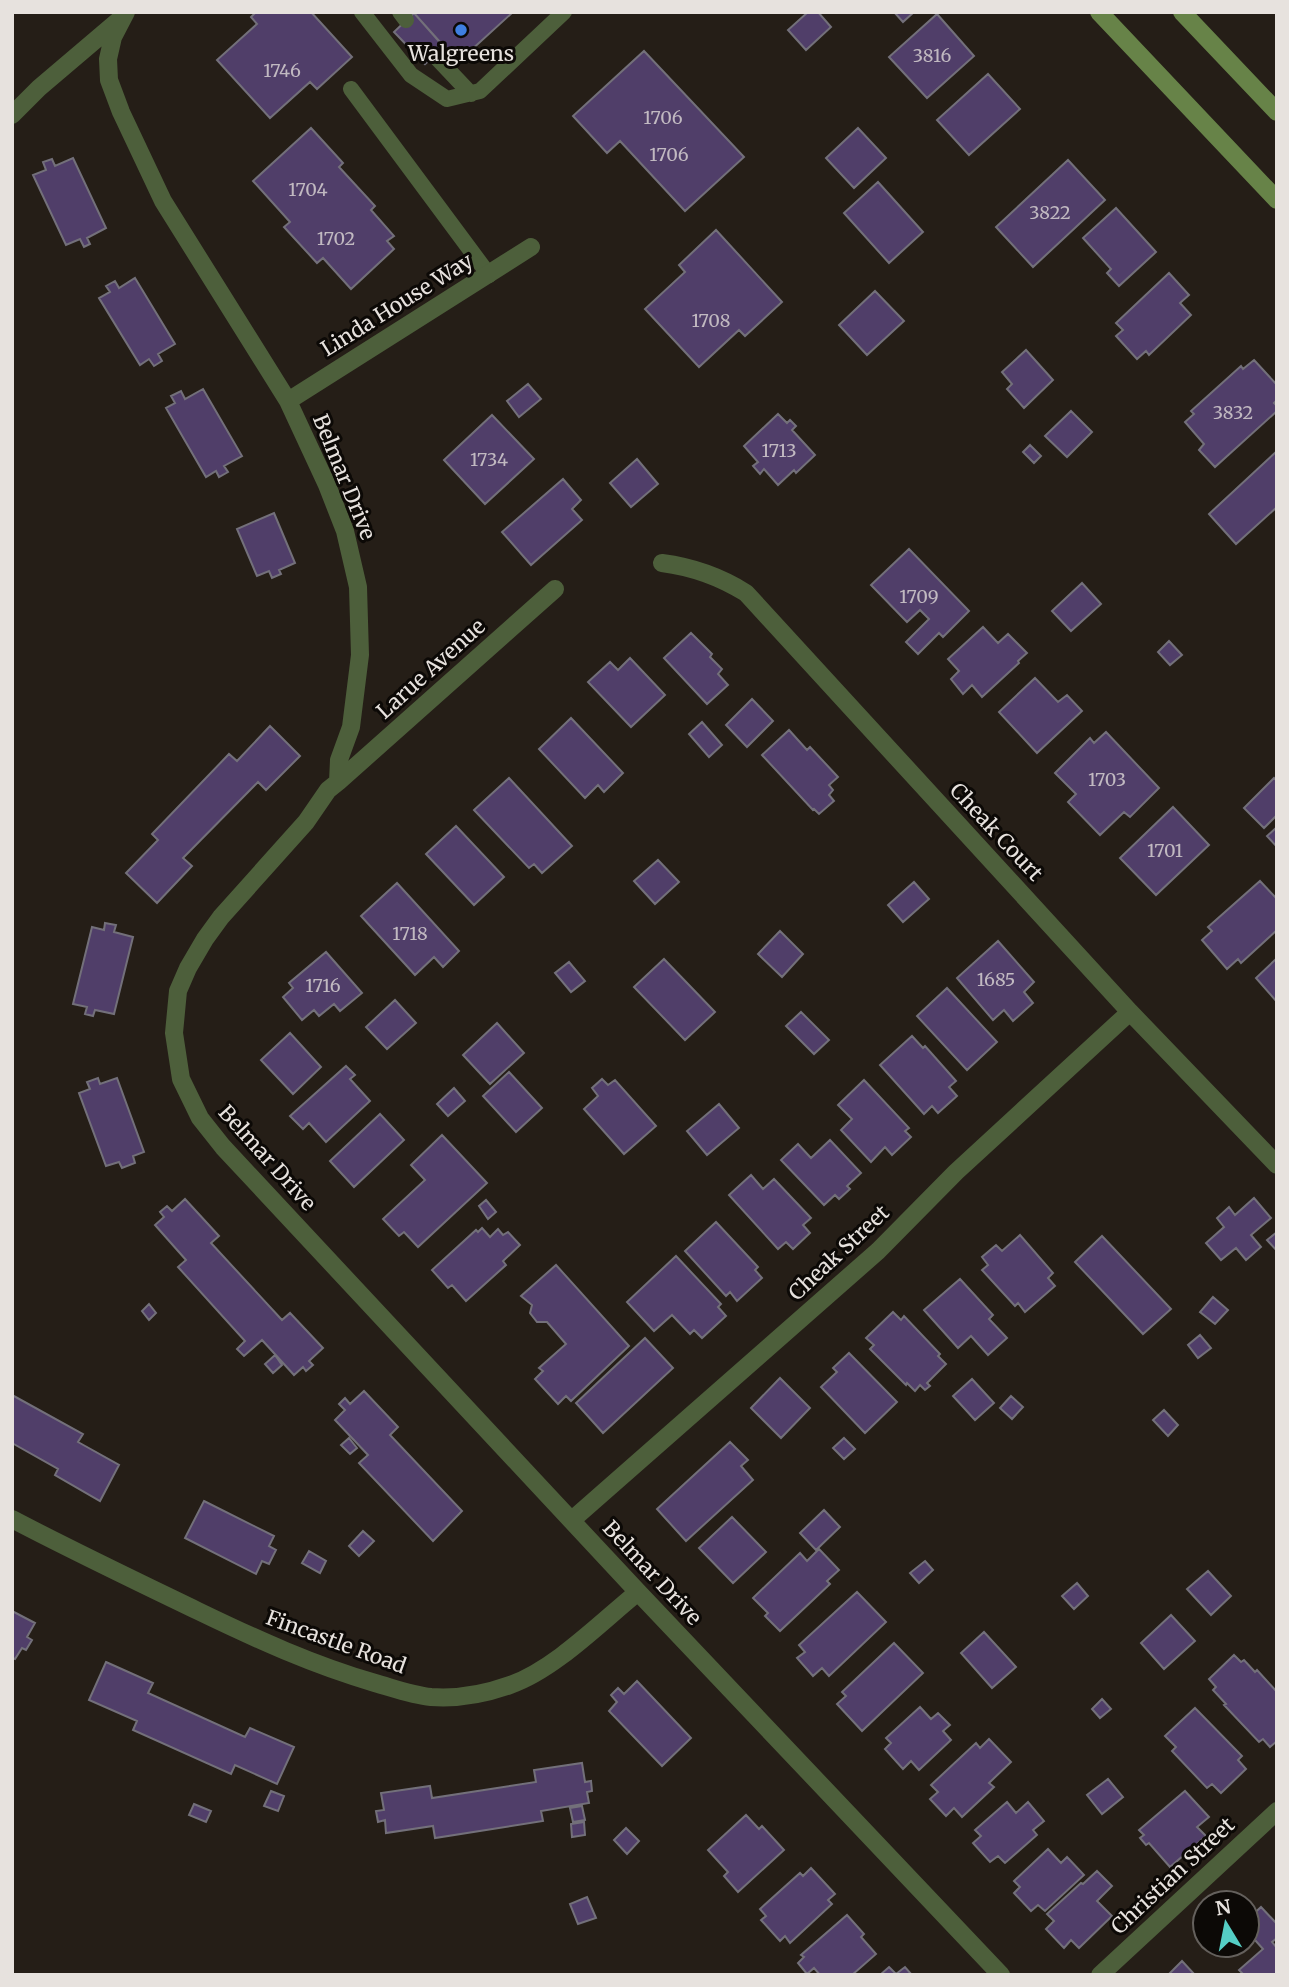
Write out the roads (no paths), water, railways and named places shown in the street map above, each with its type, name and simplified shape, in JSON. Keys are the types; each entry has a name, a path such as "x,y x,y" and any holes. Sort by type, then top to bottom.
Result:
{"main road":[{"path":"1099,12 1277,200"},
{"path":"1182,12 1277,112"}],"street":[{"path":"12,115 125,14"},
{"name":"Belmar Drive","path":"125,14 113,37 108,59 109,80 121,111 163,201 288,401 345,531 358,587 360,656 351,727 339,760 338,782 328,790 306,822 221,918 188,968 178,991 174,1033 181,1079 200,1118 223,1147 638,1592 1001,1975"},
{"name":"Linda House Way","path":"288,401 531,247"},
{"name":"Cheak Court","path":"662,562 725,579 746,593 1130,1012 1277,1166"},
{"name":"Larue Avenue","path":"338,782 555,589"},
{"name":"Cheak Street","path":"572,1520 878,1251 956,1172 1130,1012"},
{"name":"Fincastle Road","path":"12,1519 268,1644 341,1673 404,1692 430,1696 457,1697 485,1693 535,1674 638,1592"},
{"name":"Christian Street","path":"1100,1975 1277,1811"}],"lane":[{"path":"362,12 411,75 447,99 480,91 564,12"},
{"path":"435,55 471,94"},
{"path":"351,89 489,275"}],"place":[{"name":"Walgreens","path":"461,30"}]}
